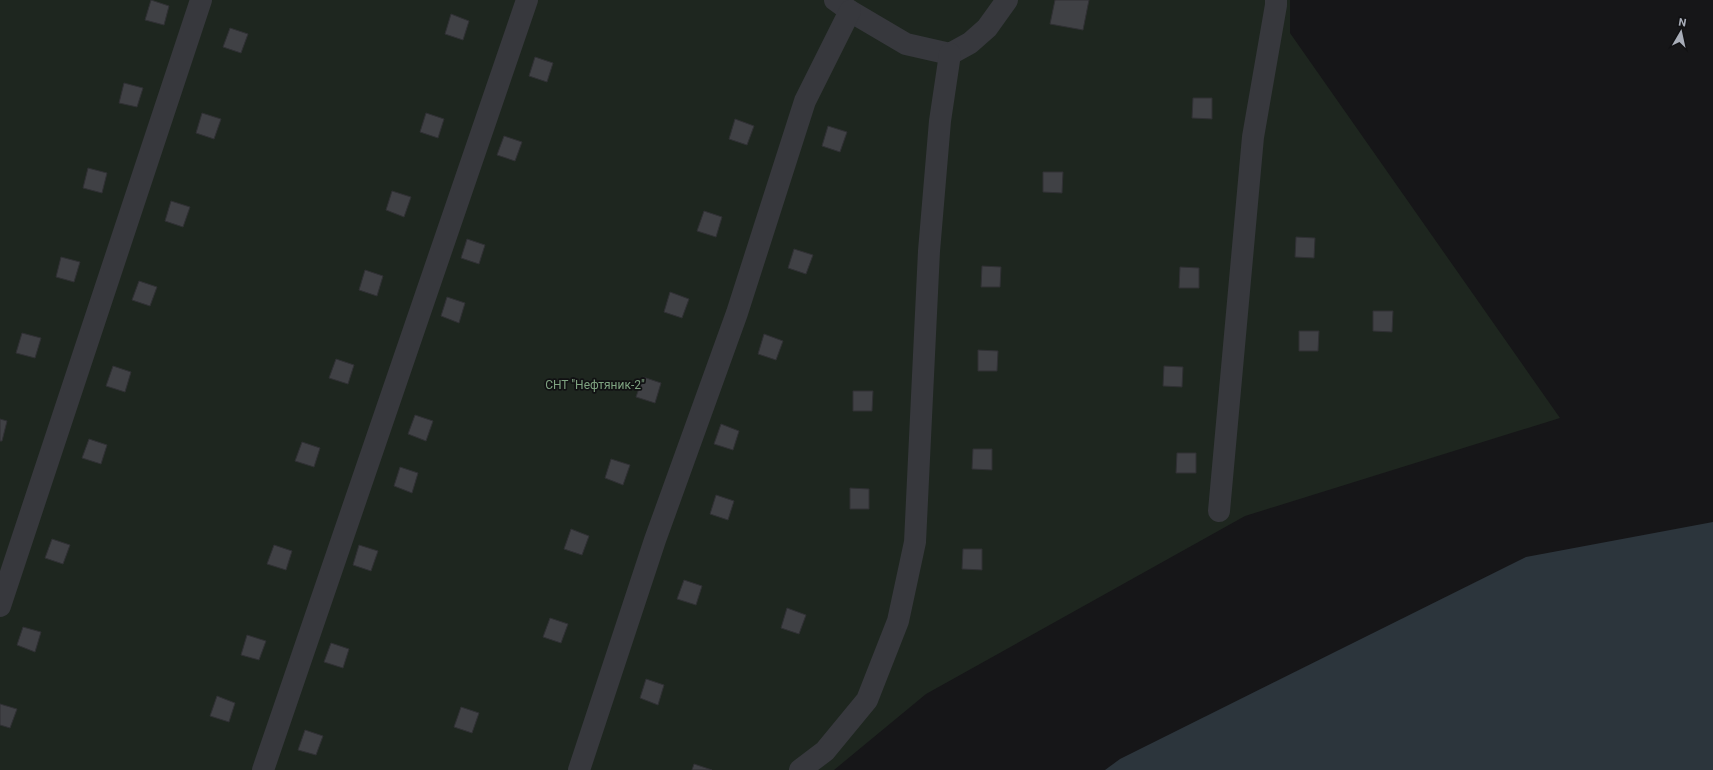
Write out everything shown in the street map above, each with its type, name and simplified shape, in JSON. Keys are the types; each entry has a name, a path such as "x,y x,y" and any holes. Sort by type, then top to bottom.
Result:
{"lane":[{"path":"0,606 201,0"},
{"path":"263,770 526,0"},
{"path":"580,770 655,540 737,313 805,101 843,6 906,44 950,54 970,43 987,28 1007,0"},
{"path":"1219,511 1253,137 1276,0"},
{"path":"800,770 825,751 867,700 898,621 915,542 930,251 940,121 950,54"}],"green space":[{"name":"СНТ \"Нефтяник-2\"","path":"0,0 1290,0 1290,33 1560,418 1245,516 926,694 834,770 0,770"}],"shaded area":[{"path":"1713,522 1713,770 1105,770 1120,759 1526,557"}],"building":[{"path":"151,0 169,6 164,25 145,20"},
{"path":"1055,0 1089,0 1083,30 1050,24"},
{"path":"451,14 469,21 463,40 445,34"},
{"path":"230,28 248,34 241,53 223,47"},
{"path":"535,57 553,63 547,82 529,76"},
{"path":"124,83 143,88 137,107 119,103"},
{"path":"1193,98 1212,98 1212,119 1192,118"},
{"path":"202,113 221,119 214,139 196,133"},
{"path":"426,113 444,119 438,138 420,132"},
{"path":"735,119 754,126 747,145 729,139"},
{"path":"828,126 847,132 840,152 822,146"},
{"path":"504,136 522,142 515,161 497,155"},
{"path":"88,168 107,173 102,193 83,188"},
{"path":"1043,172 1063,172 1062,193 1043,192"},
{"path":"392,191 411,197 404,217 386,210"},
{"path":"171,201 190,207 183,227 165,221"},
{"path":"704,211 722,217 716,237 697,231"},
{"path":"1296,237 1315,238 1314,258 1295,257"},
{"path":"467,239 485,245 479,264 461,258"},
{"path":"794,249 813,255 806,274 788,268"},
{"path":"61,257 80,262 74,282 56,277"},
{"path":"982,266 1001,267 1000,287 981,287"},
{"path":"1180,267 1199,268 1199,288 1179,288"},
{"path":"365,270 383,276 377,296 359,290"},
{"path":"139,281 157,287 150,306 132,300"},
{"path":"670,292 689,299 682,318 664,312"},
{"path":"447,297 465,303 459,323 441,316"},
{"path":"1373,311 1393,311 1392,332 1373,331"},
{"path":"1299,331 1319,331 1318,351 1299,351"},
{"path":"22,333 41,338 35,358 16,353"},
{"path":"764,334 783,341 776,360 758,354"},
{"path":"978,350 998,351 997,371 978,371"},
{"path":"336,359 354,365 348,384 329,378"},
{"path":"113,366 131,372 125,392 106,386"},
{"path":"1164,366 1183,367 1182,387 1163,386"},
{"path":"643,377 661,383 655,403 636,397"},
{"path":"853,391 873,391 872,411 853,411"},
{"path":"415,415 433,421 426,441 408,434"},
{"path":"0,419 7,421 2,441 0,441"},
{"path":"721,424 739,431 733,450 714,444"},
{"path":"89,439 107,445 101,464 82,458"},
{"path":"302,442 320,448 314,467 295,461"},
{"path":"973,449 992,449 992,470 972,469"},
{"path":"1177,453 1196,453 1196,473 1176,473"},
{"path":"611,459 630,465 623,485 605,478"},
{"path":"400,467 418,473 412,493 394,486"},
{"path":"850,488 869,489 869,509 850,509"},
{"path":"716,495 734,501 728,520 710,514"},
{"path":"571,529 589,536 582,555 564,549"},
{"path":"52,539 70,545 63,564 45,558"},
{"path":"274,545 292,551 286,570 267,564"},
{"path":"359,545 378,551 371,571 353,565"},
{"path":"963,549 982,549 982,570 962,569"},
{"path":"684,580 702,586 696,605 677,599"},
{"path":"787,608 806,615 799,634 781,628"},
{"path":"550,618 568,624 561,643 543,637"},
{"path":"23,627 41,632 35,652 17,645"},
{"path":"247,635 266,641 259,660 241,655"},
{"path":"331,643 349,649 343,668 324,662"},
{"path":"646,679 664,685 658,705 640,698"},
{"path":"217,696 235,703 229,722 210,716"},
{"path":"0,704 17,709 10,728 0,725"},
{"path":"461,707 479,713 472,733 454,727"},
{"path":"305,730 323,736 316,755 298,750"},
{"path":"694,764 712,770 692,770"}]}
